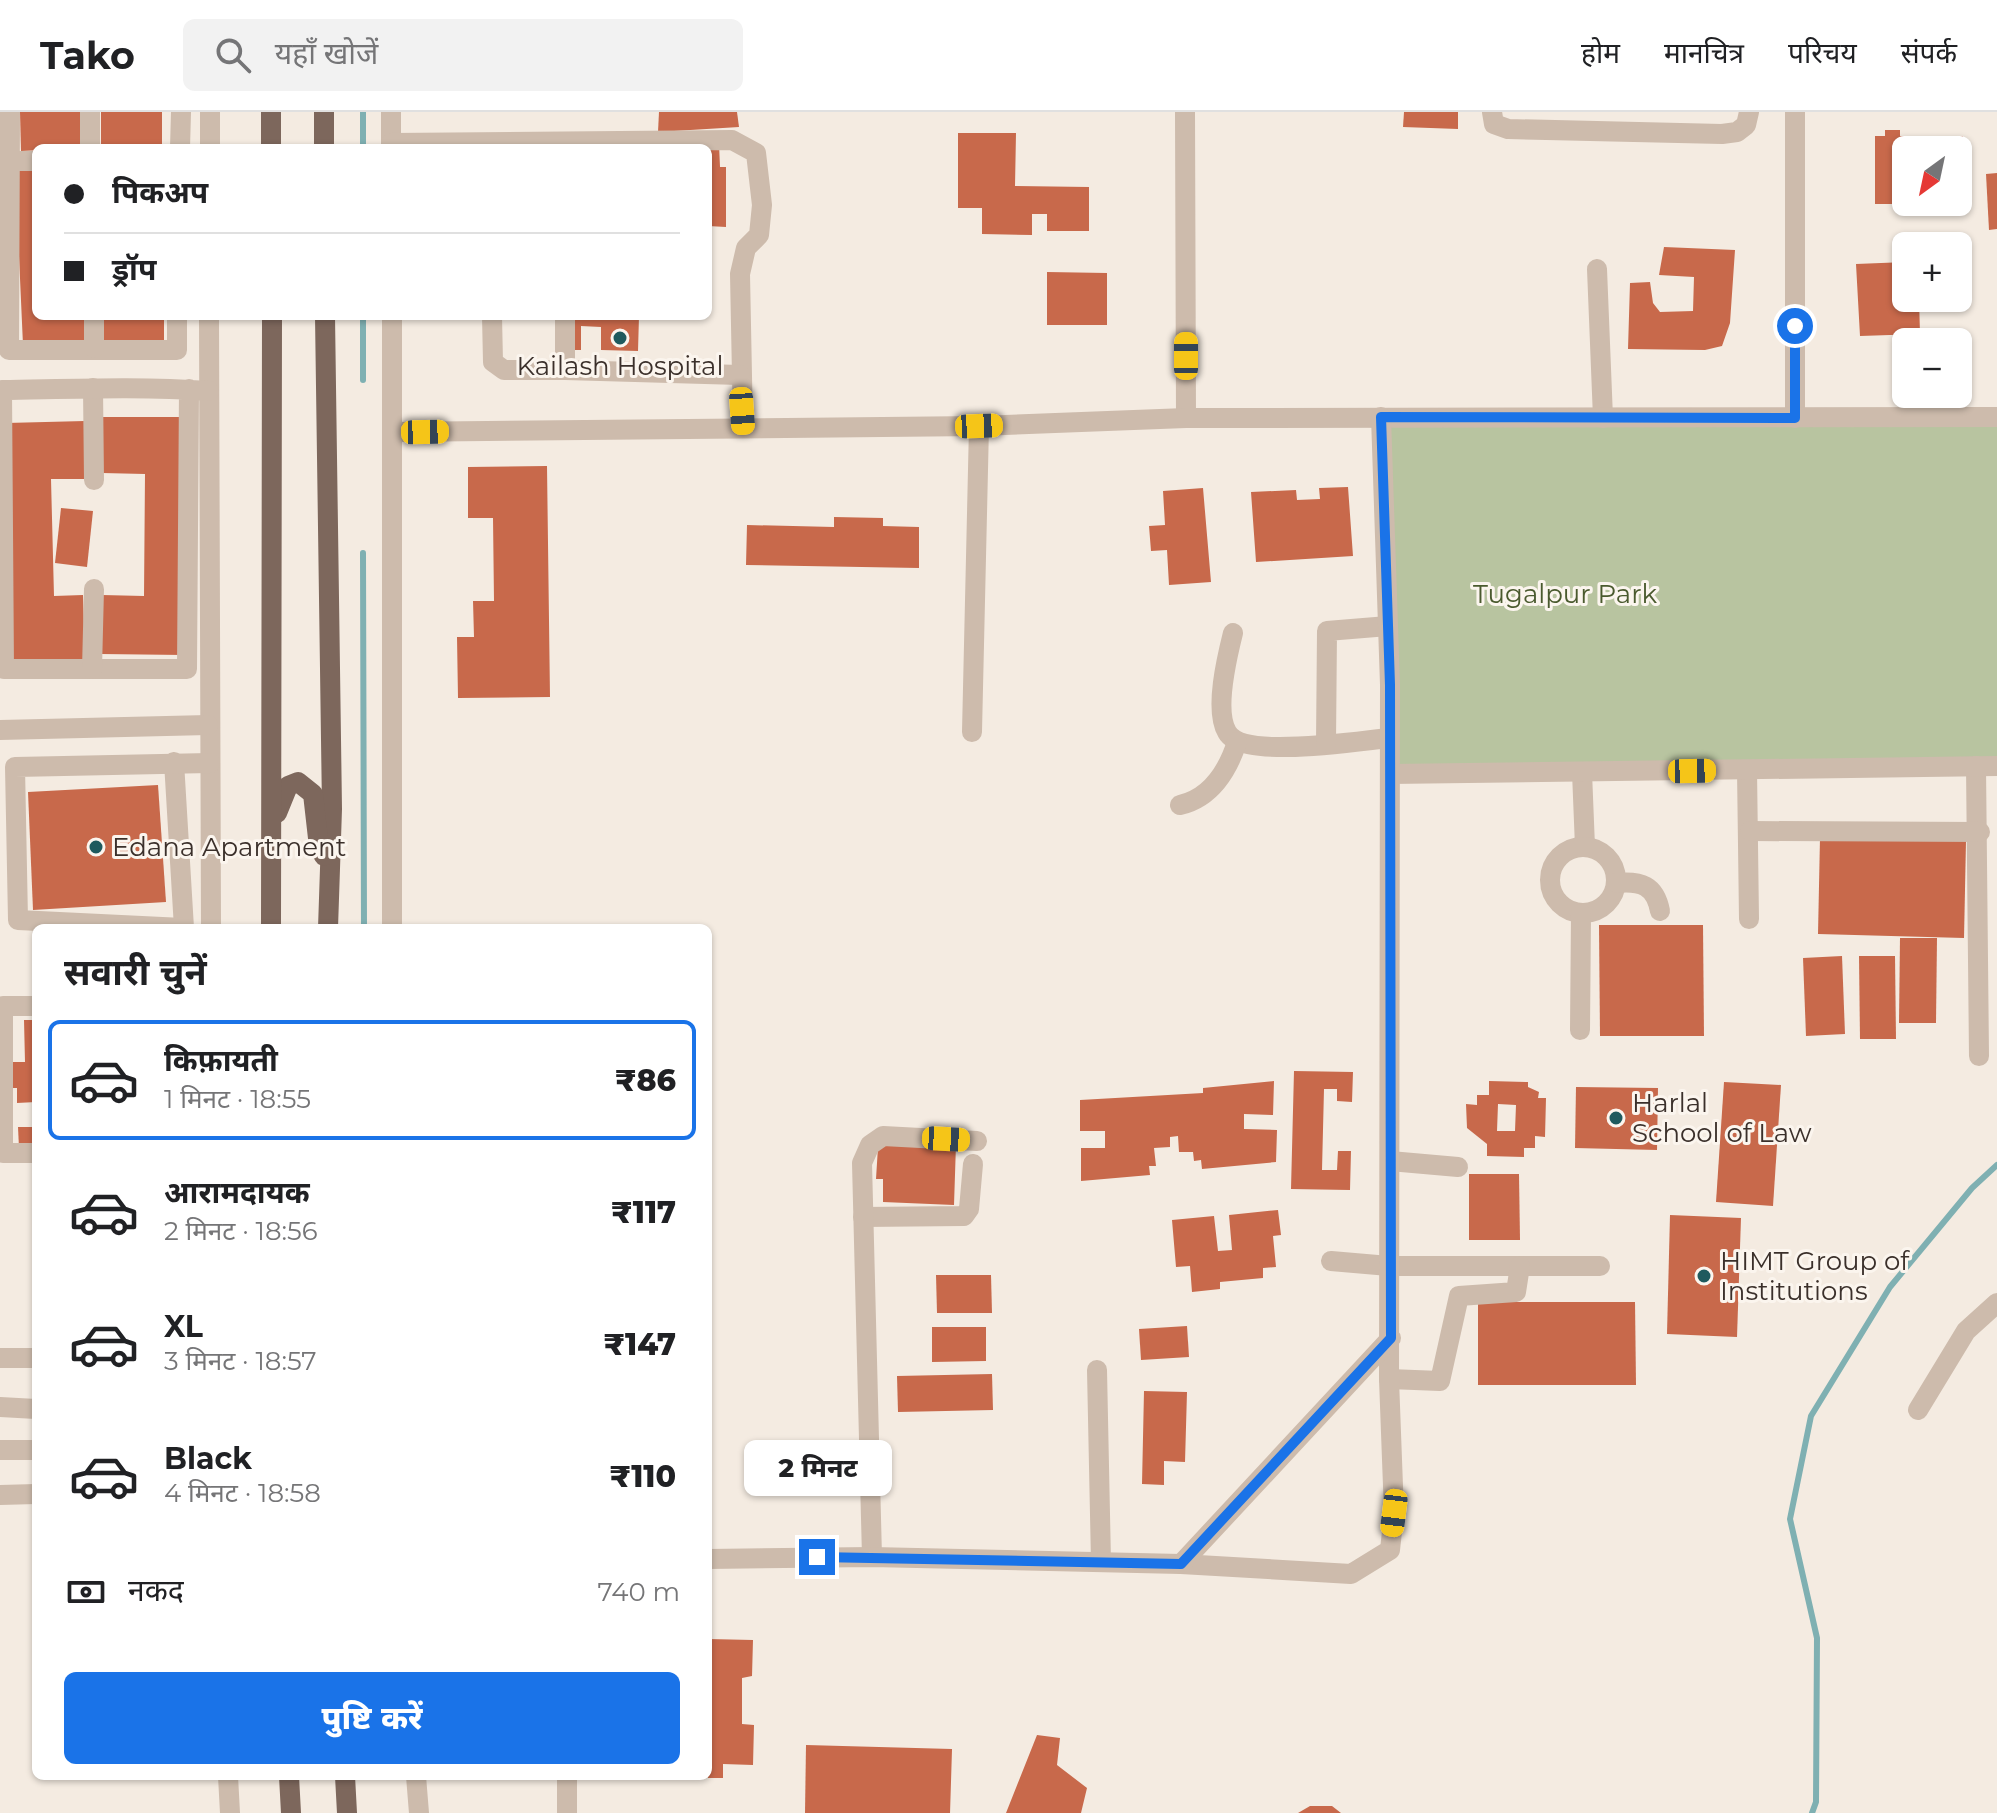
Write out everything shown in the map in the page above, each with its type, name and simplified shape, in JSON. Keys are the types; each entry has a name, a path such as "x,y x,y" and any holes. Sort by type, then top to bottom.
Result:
{"main road":[{"path":"271,112 271,144"},
{"path":"324,112 324,144"},
{"path":"271,924 272,320"},
{"path":"325,320 328,924"},
{"path":"272,824 288,786 298,782 304,784 313,794 319,847 330,864"},
{"path":"289,1780 291,1813"},
{"path":"345,1780 347,1813"}],"street":[{"path":"10,112 5,161 9,350 177,350 177,320"},
{"path":"90,112 90,144"},
{"path":"180,144 181,112"},
{"path":"210,112 210,144"},
{"path":"391,112 391,144"},
{"path":"1185,112 1186,418"},
{"path":"1492,112 1494,124 1508,129 1722,134 1737,132 1746,125 1749,112"},
{"path":"1795,112 1795,418"},
{"path":"595,144 732,140 756,153 762,205 759,235 746,248 740,274 743,427"},
{"path":"5,161 32,161"},
{"path":"1597,269 1603,418"},
{"path":"94,320 94,348"},
{"path":"187,669 199,390 208,320"},
{"path":"392,320 392,924"},
{"path":"492,320 493,362 504,370 740,375"},
{"path":"565,320 565,370"},
{"path":"93,388 94,480"},
{"path":"199,390 2,390 4,669 210,670"},
{"path":"199,390 210,670 211,924"},
{"path":"712,1559 872,1557 1101,1562 1351,1574 1390,1550 1394,1513 1389,1379 1390,774 1381,417"},
{"path":"393,432 979,426 1186,418 1997,417"},
{"path":"972,732 979,426"},
{"path":"92,669 94,589"},
{"path":"1326,743 1327,631 1388,626"},
{"path":"1233,633 1226,659 1222,720 1227,734 1237,742 1259,748 1389,738"},
{"path":"0,730 208,725"},
{"path":"1180,805 1206,794 1230,763 1237,742"},
{"path":"174,762 183,924"},
{"path":"100,924 18,920 15,767 210,763"},
{"path":"1390,774 1987,766 1980,832 1979,1056"},
{"path":"1747,770 1749,919"},
{"path":"1582,772 1585,847"},
{"path":"1750,831 1980,832"},
{"path":"1585,847 1608,858 1617,883 1605,906 1581,914 1558,902 1550,878 1561,855 1585,847"},
{"path":"1617,883 1639,881 1650,888 1658,899 1660,911"},
{"path":"1580,1030 1581,914"},
{"path":"32,1006 3,1006 3,1153 32,1153"},
{"path":"872,1557 862,1163 870,1145 883,1136 977,1141"},
{"path":"1390,1161 1458,1167"},
{"path":"863,1217 964,1216 969,1209 973,1164"},
{"path":"1331,1261 1389,1266 1600,1266"},
{"path":"1389,1379 1440,1381 1459,1296 1516,1292 1520,1266"},
{"path":"1918,1410 1966,1331 1997,1303"},
{"path":"1181,1564 1391,1338"},
{"path":"0,1358 32,1358"},
{"path":"1097,1370 1101,1562"},
{"path":"0,1407 32,1409"},
{"path":"0,1450 32,1450"},
{"path":"0,1495 32,1494"},
{"path":"228,1780 230,1813"},
{"path":"416,1780 419,1813"},
{"path":"567,1780 567,1813"}],"green space":[{"name":"Tugalpur Park","path":"1381,417 1997,417 1997,766 1390,774"}],"building":[{"path":"20,112 81,112 82,144 32,144 32,150 21,151"},
{"path":"101,112 162,112 162,144 101,144"},
{"path":"659,112 737,112 739,127 658,132"},
{"path":"1404,112 1458,112 1458,129 1403,127"},
{"path":"1885,130 1900,130 1900,136 1892,136 1892,204 1875,204 1875,136 1885,136"},
{"path":"958,133 1016,133 1015,186 1089,187 1089,231 1047,231 1047,214 1032,214 1032,235 982,234 982,208 958,208"},
{"path":"719,144 720,167 726,167 726,227 712,226 712,147"},
{"path":"32,166 32,320 88,320 89,341 23,345 15,167"},
{"path":"1997,173 1997,229 1989,230 1986,174"},
{"path":"1664,247 1735,250 1730,323 1722,346 1705,350 1628,349 1630,283 1650,282 1653,303 1660,312 1693,311 1694,277 1659,275"},
{"path":"1892,263 1892,312 1919,312 1920,328 1892,328 1892,335 1860,336 1856,264"},
{"path":"1047,272 1107,273 1107,325 1047,325"},
{"path":"104,320 164,320 164,346 103,345"},
{"name":"Kailash Hospital","path":"572,320 639,320 638,351 601,350 601,327 581,326 581,350 572,350"},
{"path":"103,417 185,417 184,655 101,654 102,595 144,596 145,474 102,473"},
{"path":"85,421 87,479 51,479 54,596 83,595 85,660 11,661 6,423"},
{"path":"547,466 550,697 458,698 457,637 474,637 473,601 494,601 493,518 468,518 468,467"},
{"path":"1348,487 1353,556 1256,562 1251,492 1296,490 1297,500 1320,499 1319,488"},
{"path":"1203,488 1211,582 1169,585 1167,550 1151,551 1149,526 1165,525 1163,491"},
{"path":"61,508 93,511 87,567 55,563"},
{"path":"834,517 883,518 883,526 919,527 919,568 746,565 747,525 834,527"},
{"name":"Edana Apartment","path":"158,785 166,902 33,910 28,792"},
{"path":"1820,838 1966,841 1964,938 1818,934"},
{"path":"1599,925 1703,925 1704,1036 1600,1036"},
{"path":"1900,938 1937,938 1936,1023 1899,1023"},
{"path":"1842,956 1845,1034 1806,1036 1803,958"},
{"path":"1859,956 1895,956 1896,1039 1860,1039"},
{"path":"24,1020 32,1020 32,1102 17,1103 17,1088 10,1088 10,1062 25,1062"},
{"path":"1294,1071 1353,1072 1352,1102 1337,1101 1337,1089 1324,1089 1322,1170 1337,1170 1338,1151 1351,1151 1350,1190 1291,1189"},
{"path":"1274,1081 1273,1115 1244,1114 1244,1129 1277,1130 1276,1162 1202,1169 1201,1160 1194,1161 1193,1152 1179,1152 1178,1136 1170,1137 1170,1147 1154,1148 1156,1166 1149,1166 1150,1175 1081,1181 1081,1148 1105,1148 1105,1131 1080,1131 1080,1100 1203,1093 1203,1088"},
{"path":"1489,1081 1528,1082 1528,1087 1539,1092 1538,1098 1546,1098 1545,1137 1535,1136 1535,1148 1524,1148 1524,1157 1487,1156 1487,1144 1467,1128 1466,1104 1477,1105 1477,1095 1489,1095","holes":["1498,1104 1516,1105 1515,1131 1497,1131"]},
{"path":"1724,1082 1781,1085 1773,1206 1716,1202"},
{"name":"Harlal School of Law","path":"1576,1087 1658,1088 1657,1150 1575,1148"},
{"path":"18,1127 32,1127 32,1148 19,1148"},
{"path":"883,1141 956,1144 954,1205 883,1202 883,1179 876,1179 878,1147"},
{"path":"1469,1174 1519,1174 1520,1240 1469,1240"},
{"path":"1278,1210 1281,1235 1273,1236 1276,1267 1263,1268 1263,1278 1220,1282 1220,1289 1192,1292 1190,1266 1176,1267 1172,1220 1214,1216 1218,1251 1232,1250 1229,1215"},
{"name":"HIMT Group of Institutions","path":"1670,1215 1741,1218 1737,1337 1667,1334"},
{"path":"936,1275 991,1275 992,1313 937,1313"},
{"path":"1478,1302 1635,1302 1636,1385 1478,1385"},
{"path":"1187,1326 1189,1357 1141,1360 1139,1329"},
{"path":"932,1327 986,1327 986,1361 932,1362"},
{"path":"992,1374 993,1410 898,1412 897,1376"},
{"path":"1144,1391 1187,1392 1185,1462 1164,1461 1164,1485 1142,1484"},
{"path":"712,1639 753,1640 752,1676 742,1678 742,1724 754,1725 753,1765 723,1764 723,1778 712,1778"},
{"path":"1037,1735 1060,1738 1057,1765 1087,1788 1081,1813 1006,1813"},
{"path":"806,1745 952,1749 950,1813 805,1813"},
{"path":"1310,1806 1332,1806 1341,1813 1298,1813"}],"waterway":[{"path":"363,112 363,144"},
{"path":"363,320 363,380"},
{"path":"363,553 364,924"},
{"path":"1812,1813 1816,1802 1817,1638 1790,1519 1811,1416 1890,1287 1972,1188 1997,1165"}],"place":[{"name":"Kailash Hospital","path":"620,338"},
{"name":"Edana Apartment","path":"96,847"},
{"name":"Harlal School of Law","path":"1616,1118"},
{"name":"HIMT Group of Institutions","path":"1704,1276"}],"route":[{"path":"817,1557 1181,1564 1391,1338 1390,685 1381,417 1795,418 1795,326"}]}
